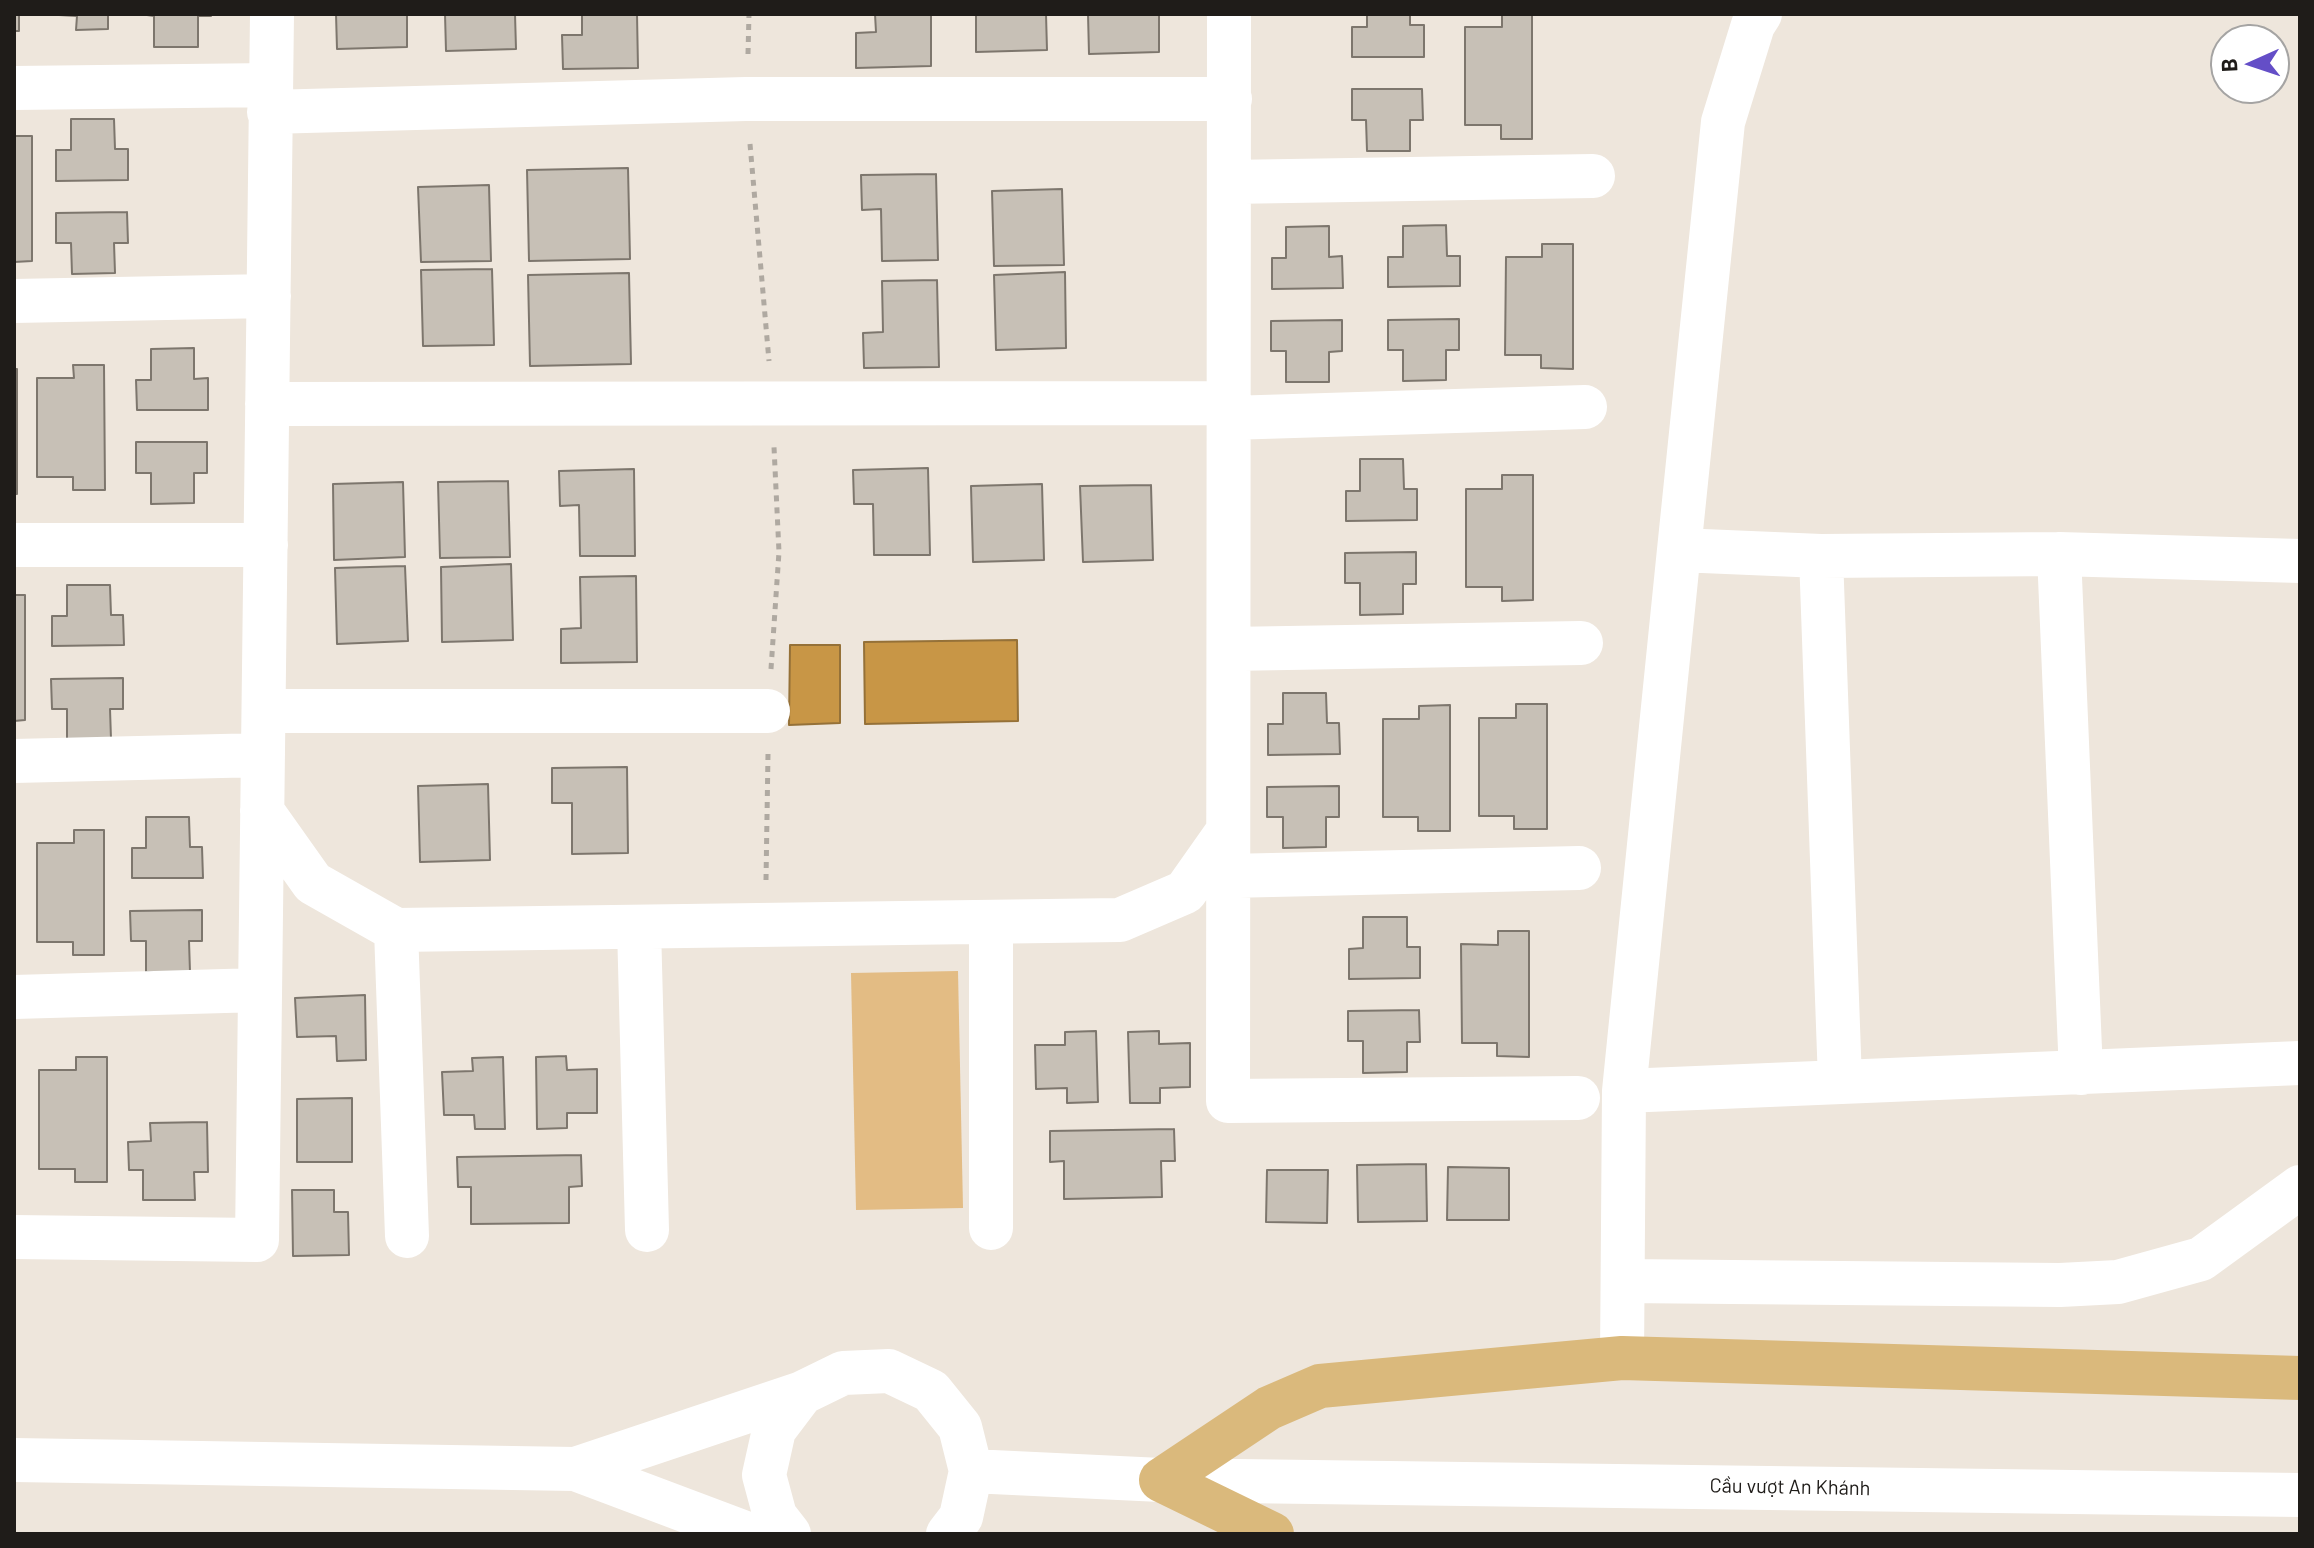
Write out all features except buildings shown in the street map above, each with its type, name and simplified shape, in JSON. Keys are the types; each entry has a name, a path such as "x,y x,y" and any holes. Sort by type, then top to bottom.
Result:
{"main road":[{"path":"1161,1480 1269,1408 1320,1386 1622,1358 2300,1378"},
{"path":"1161,1480 1272,1534"}],"street":[{"path":"14,1237 257,1240 272,14"},
{"path":"1229,14 1228,1101 1578,1098"},
{"path":"1622,1358 1624,1091 1679,550 1723,122 1753,25 1760,14"},
{"path":"14,88 270,99 1230,99"},
{"path":"1229,182 1593,176"},
{"path":"14,301 269,296"},
{"path":"267,404 772,403 1229,411 1585,407"},
{"path":"14,545 266,545"},
{"path":"1679,550 1821,556 2059,554 2300,561"},
{"path":"2059,554 2081,1073"},
{"path":"1821,556 1840,1081"},
{"path":"1229,649 1581,643"},
{"path":"264,711 768,711"},
{"path":"14,761 263,755"},
{"path":"262,811 313,883 396,930 1120,920 1185,892 1228,831"},
{"path":"1228,876 1579,868"},
{"path":"991,922 991,1228"},
{"path":"639,927 647,1230"},
{"path":"396,930 407,1236"},
{"path":"14,997 260,990"},
{"path":"1624,1091 2300,1063"},
{"path":"1623,1281 2044,1285 2118,1282 2201,1259 2300,1187"},
{"path":"14,1460 575,1469 802,1393 843,1373 889,1371 931,1391 960,1427 971,1471 961,1517 948,1534"},
{"path":"789,1534 775,1516 764,1475 774,1430 802,1393"},
{"path":"575,1469 748,1534"},
{"name":"Cầu vượt An Khánh","path":"971,1471 1161,1480 2300,1495"}],"path":[{"path":"749,14 746,99 772,403 779,552 768,711 765,925"}],"shaded area":[{"path":"1017,640 1018,721 865,724 864,642"},
{"path":"790,645 840,645 840,723 789,725"},
{"path":"958,971 963,1208 856,1210 851,973"}]}
